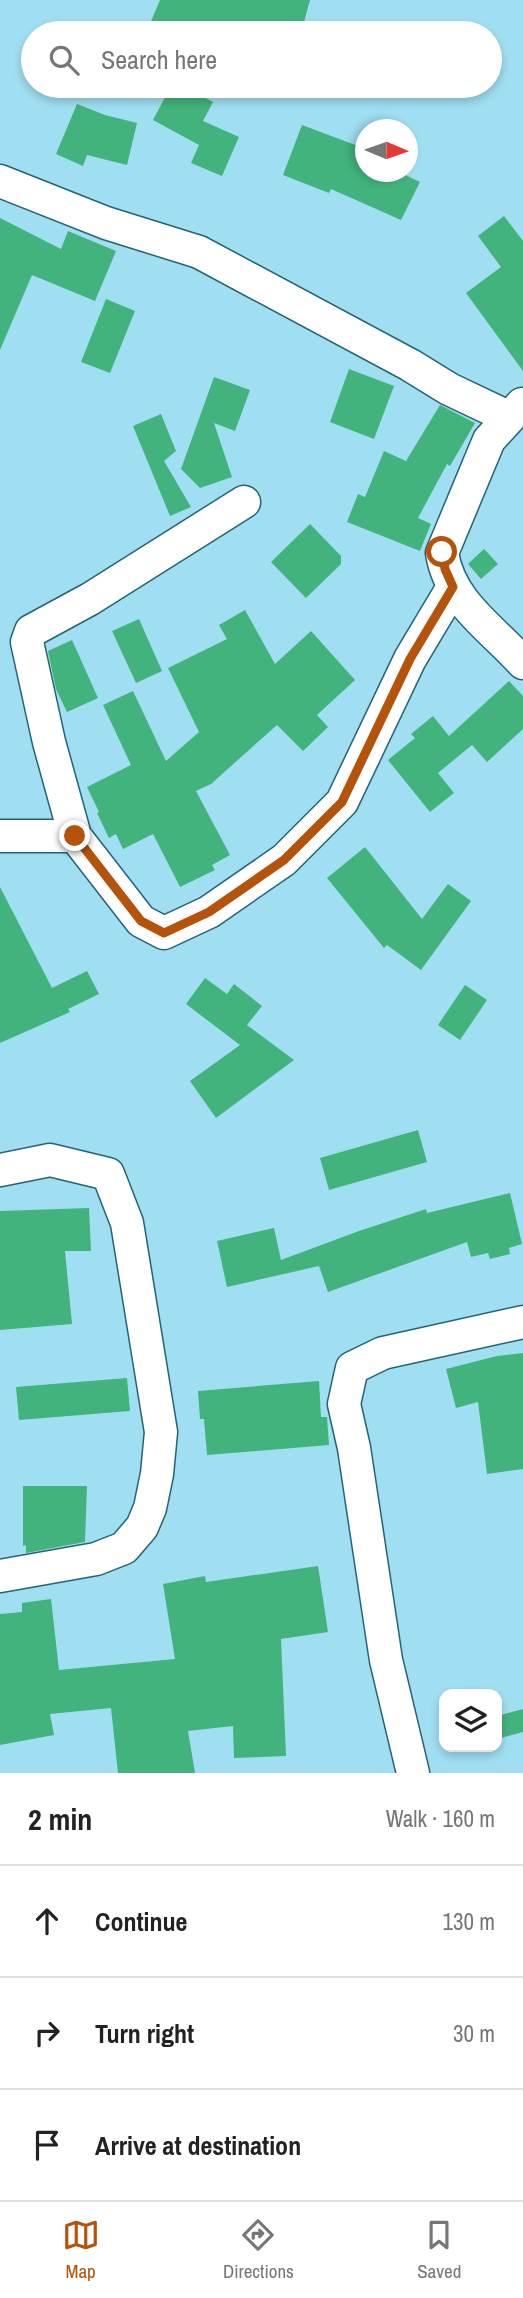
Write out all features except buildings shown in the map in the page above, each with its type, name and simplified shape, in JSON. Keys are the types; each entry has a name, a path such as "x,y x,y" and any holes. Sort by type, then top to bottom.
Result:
{"street":[{"path":"0,181 106,223 199,252 411,365 450,389 515,410 489,440 442,552 445,569 453,587 471,612 523,663"},
{"path":"244,502 90,599 31,631 27,642 33,679 75,836 141,921 164,933 209,912 284,860 342,802 410,659 453,587"},
{"path":"0,836 75,836"},
{"path":"0,1170 51,1160 108,1174 127,1223 160,1432 157,1474 150,1508 142,1527 124,1548 96,1559 0,1576"},
{"path":"413,1773 386,1660 354,1448 344,1404 352,1368 383,1353 523,1322"}],"route":[{"path":"75,836 141,921 164,933 209,912 284,860 342,802 410,659 453,587 445,569 442,552"}]}
